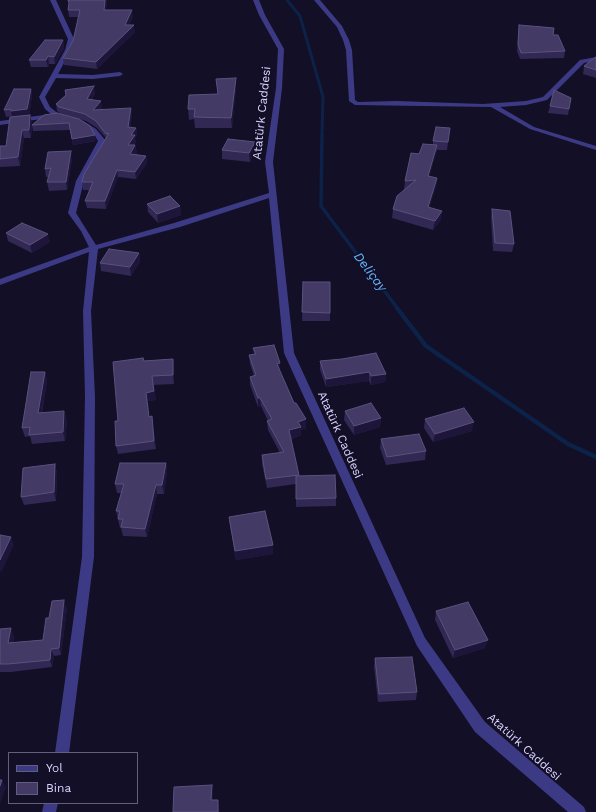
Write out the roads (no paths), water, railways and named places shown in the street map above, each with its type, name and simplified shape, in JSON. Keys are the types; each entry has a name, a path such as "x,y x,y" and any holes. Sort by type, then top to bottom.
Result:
{"street":[{"path":"53,0 71,39 68,50 42,97 48,108 58,116"},
{"name":"Atatürk Caddesi","path":"256,0 262,15 281,49 279,88 269,162 289,353 421,642 480,727 579,812"},
{"path":"317,0 340,27 346,40 349,50 352,100 357,104 492,106 526,103 545,99 582,61 596,59"},
{"path":"54,76 88,77 120,74"},
{"path":"492,106 532,128 596,148"},
{"path":"0,123 58,116 83,123 94,130 102,141 80,181 72,213 85,231 94,248 87,311 90,397 88,557 62,752"},
{"path":"0,282 94,248 177,225 273,194"}],"waterway":[{"name":"Deliçay","path":"287,0 300,16 323,97 322,136"},
{"name":"Deliçay","path":"322,135 321,206 398,309"},
{"name":"Deliçay","path":"397,308 426,346 568,444 596,457"}]}
